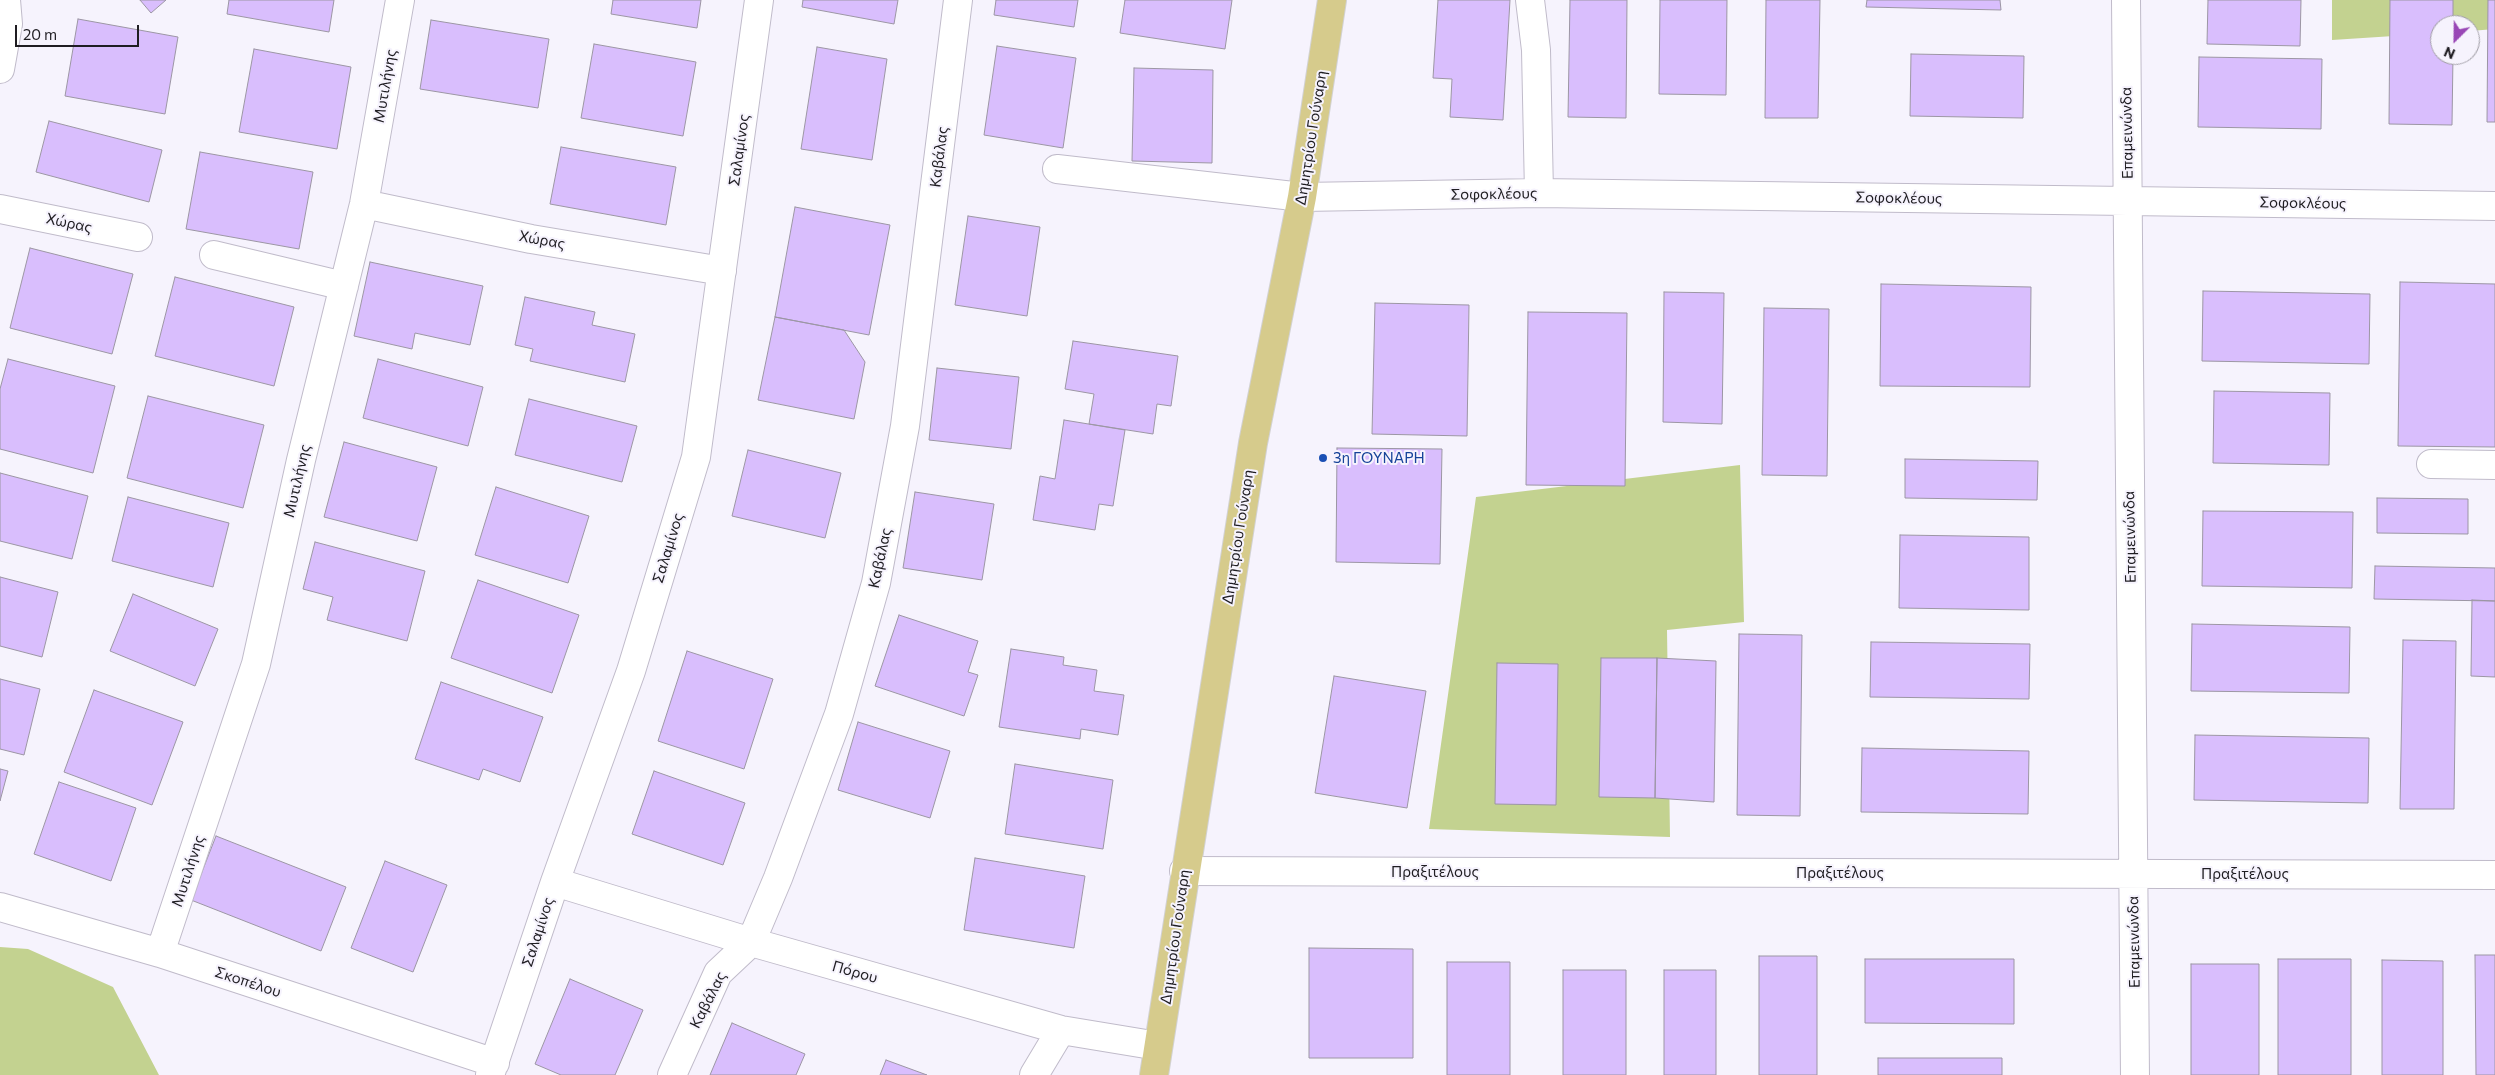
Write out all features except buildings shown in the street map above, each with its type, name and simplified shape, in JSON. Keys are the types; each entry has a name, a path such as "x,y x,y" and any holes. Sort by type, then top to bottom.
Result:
{"main road":[{"name":"Δημητρίου Γούναρη","path":"1154,1075 1184,871 1253,443 1302,197 1332,0"}],"street":[{"path":"0,69 8,24 6,0"},
{"name":"Μυτιλήνης","path":"160,954 256,664 301,460 364,204 400,0"},
{"name":"Σαλαμίνος","path":"493,1069 555,882 630,671 696,458 759,0"},
{"name":"Καβάλας","path":"672,1075 718,973 751,942 778,878 839,714 876,583 906,426 958,0"},
{"path":"1530,0 1536,50 1539,193"},
{"name":"Επαμεινώνδα","path":"2126,0 2135,1075"},
{"name":"Σοφοκλέους","path":"1057,169 1302,197 1539,193 2495,206"},
{"name":"Χώρας","path":"364,204 531,239 722,271"},
{"name":"Χώρας","path":"0,209 138,237"},
{"path":"214,255 344,286"},
{"path":"2431,464 2495,465"},
{"name":"Πραξιτέλους","path":"1184,871 2495,875"},
{"name":"Πόρου","path":"555,882 751,942 1061,1030 1158,1046"},
{"name":"Σκοπέλου","path":"0,907 160,954 493,1069"},
{"path":"1034,1075 1061,1030"}],"green space":[{"path":"2332,0 2495,0 2495,29 2480,30 2480,15 2430,15 2430,34 2332,40"},
{"path":"1740,465 1744,622 1667,630 1670,837 1429,829 1476,497"},
{"path":"0,947 28,949 113,987 159,1075 0,1075"}],"place":[{"name":"3η ΓΟΥΝΑΡΗ","path":"1323,458"}]}
